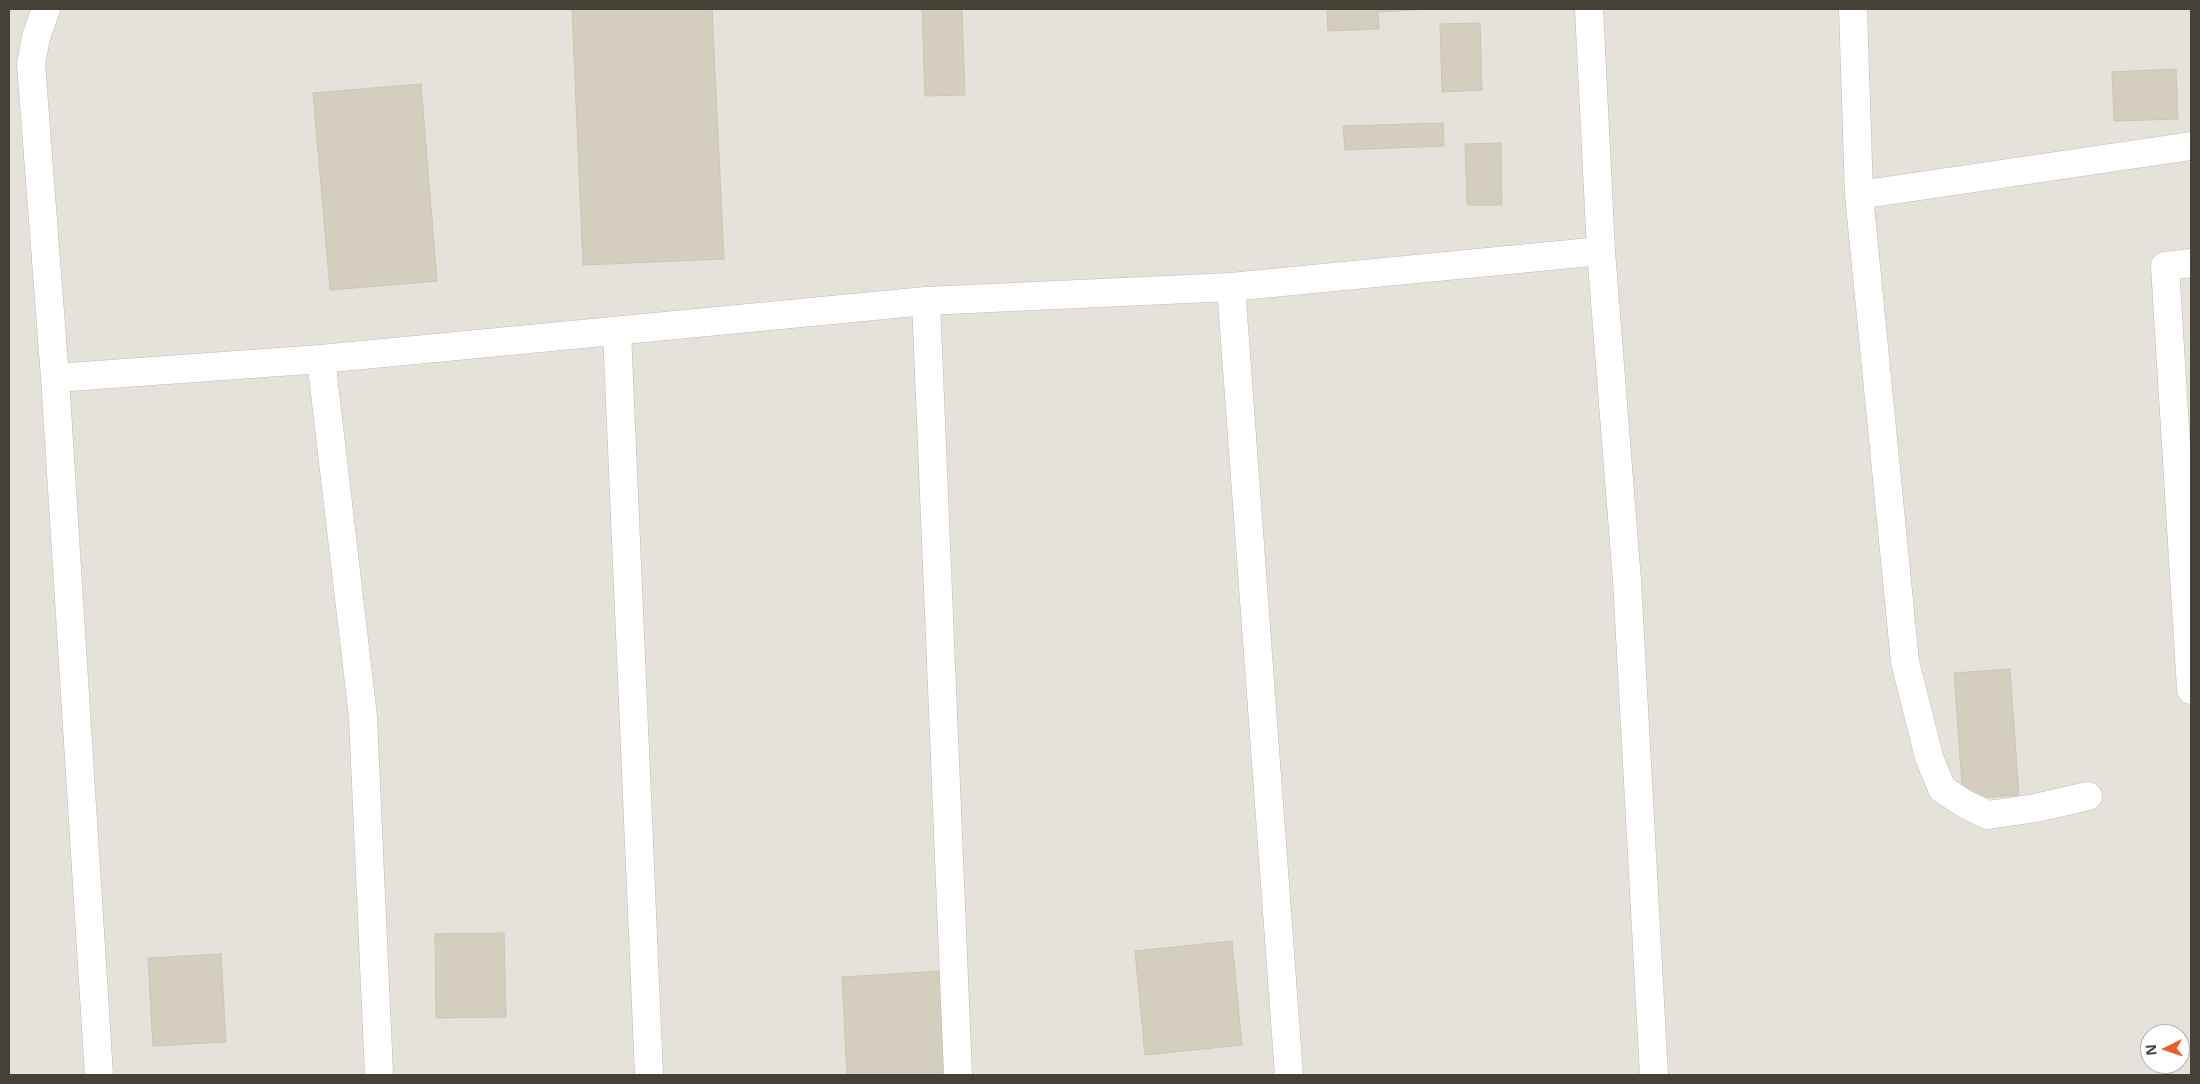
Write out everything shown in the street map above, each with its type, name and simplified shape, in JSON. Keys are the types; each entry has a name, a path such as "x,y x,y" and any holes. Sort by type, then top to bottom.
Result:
{"lane":[{"path":"46,9 36,37 31,64 54,378 99,1075"},
{"path":"1589,9 1601,251 1627,581 1654,1075"},
{"path":"1852,9 1859,195 1905,662 1929,757 1942,789 1965,804 1988,814 2036,808 2088,796"},
{"path":"1859,195 2191,146"},
{"path":"54,378 321,359 926,301 1231,287 1601,251"},
{"path":"2191,264 2166,266 2191,690"},
{"path":"1231,287 1289,1075"},
{"path":"926,301 958,1075"},
{"path":"617,332 649,1075"},
{"path":"321,359 363,717 379,1075"}],"shaded area":[{"path":"9,9 2191,9 2191,1075 9,1075"}],"building":[{"path":"572,9 712,9 724,259 583,265"},
{"path":"922,9 962,9 965,95 925,96"},
{"path":"1327,9 1378,9 1379,29 1328,31"},
{"path":"1379,9 1429,9 1379,12"},
{"path":"1480,23 1482,90 1442,92 1440,24"},
{"path":"2176,69 2178,119 2114,121 2112,72"},
{"path":"421,84 437,281 330,290 313,93"},
{"path":"1443,123 1444,146 1345,150 1343,126"},
{"path":"1501,143 1502,205 1467,205 1465,144"},
{"path":"2010,669 2019,795 1963,799 1954,673"},
{"path":"504,933 506,1017 436,1018 435,934"},
{"path":"1232,941 1242,1045 1145,1055 1135,951"},
{"path":"221,954 226,1042 153,1046 148,958"},
{"path":"942,971 947,1075 847,1075 842,977"}]}
